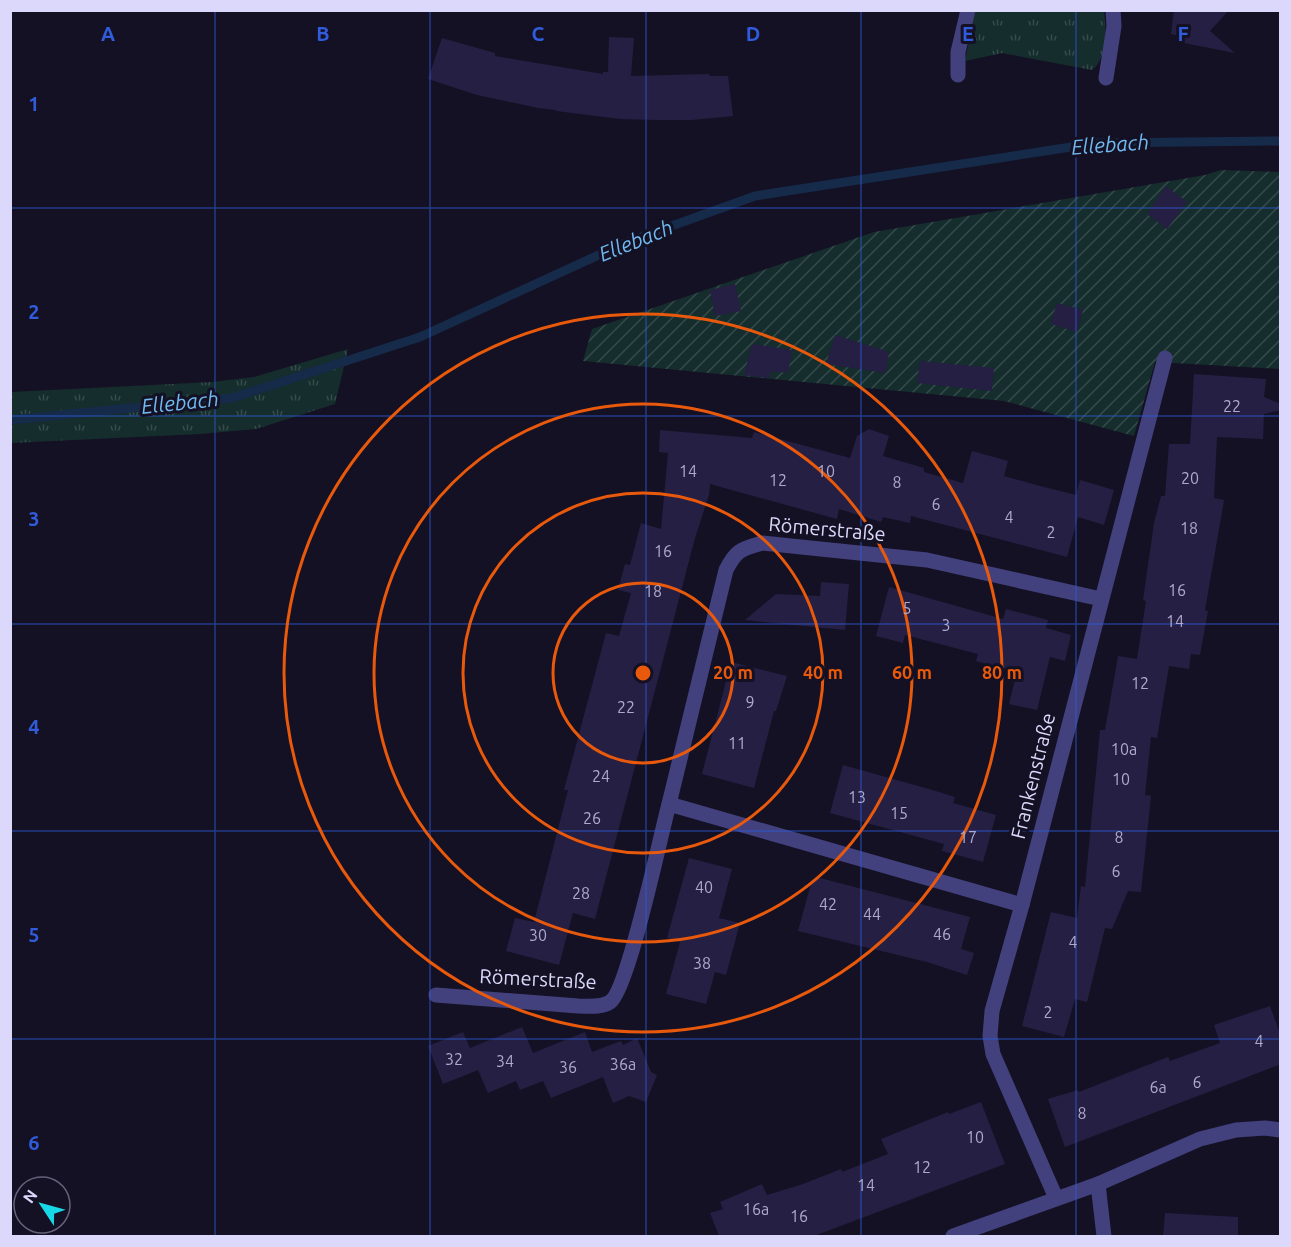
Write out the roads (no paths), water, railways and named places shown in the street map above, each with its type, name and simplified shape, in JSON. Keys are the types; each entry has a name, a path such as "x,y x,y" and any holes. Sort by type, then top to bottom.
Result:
{"street":[{"path":"958,75 958,52 968,10"},
{"path":"1106,78 1114,26 1113,10"},
{"name":"Frankenstraße","path":"1056,1198 993,1054 990,1036 992,1011 1022,905 1165,358"},
{"name":"Römerstraße","path":"436,994 595,1007 610,1002 617,995 634,943 726,570 733,556 744,548 762,543 927,560 1101,599"},
{"path":"669,804 1022,905"},
{"path":"953,1236 1098,1184 1200,1139 1236,1130 1265,1128 1281,1130"},
{"path":"1098,1184 1104,1236"}],"waterway":[{"name":"Ellebach","path":"10,420 232,398 420,337 627,242 755,196 1097,143 1280,141"}]}
